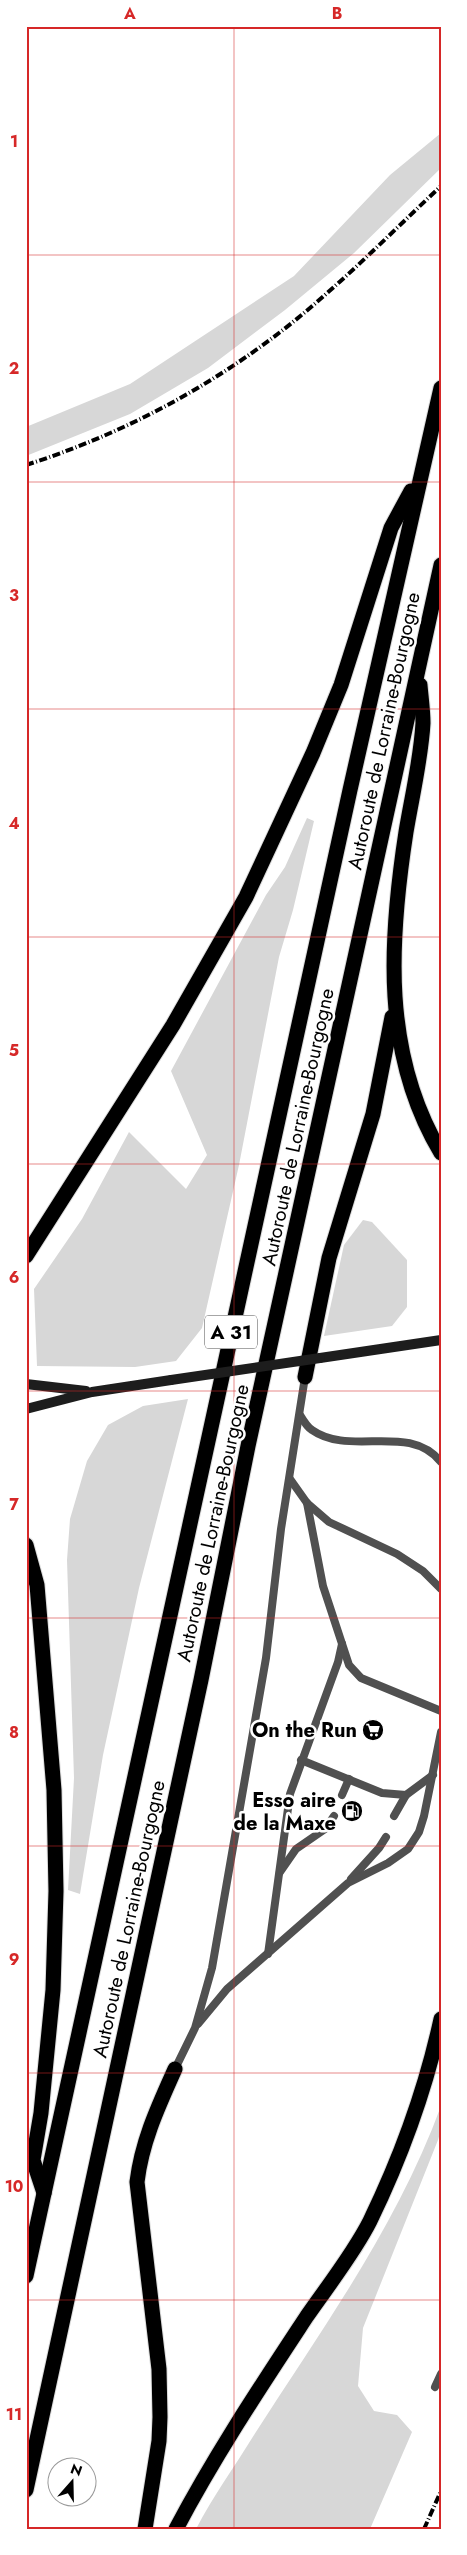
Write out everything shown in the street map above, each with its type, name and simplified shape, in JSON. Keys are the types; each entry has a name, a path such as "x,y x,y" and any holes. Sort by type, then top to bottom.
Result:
{"highway":[{"name":"Autoroute de Lorraine-Bourgogne","path":"26,2276 419,476 441,388"},
{"path":"26,1256 173,1025 246,897 317,745 341,685 391,528 419,476"},
{"name":"Autoroute de Lorraine-Bourgogne","path":"26,2490 201,1680 248,1446 441,565"},
{"path":"419,668 423,723 398,884 393,976 394,1006 410,1085 431,1137 441,1153"},
{"path":"305,1377 329,1258 373,1114 394,1006"},
{"path":"26,1545 38,1595 54,1790 56,1891 53,1990 41,2113 33,2160 44,2193"},
{"path":"176,2529 202,2480 254,2397 369,2223 406,2139 435,2046 441,2018"},
{"path":"145,2529 159,2440 159,2369 137,2182 141,2153 150,2125 174,2070"}],"main road":[{"path":"26,1409 92,1392 441,1340"},
{"path":"26,1384 92,1392"}],"lane":[{"path":"174,2070 195,2028 212,1968 266,1658 280,1530 305,1377"},
{"path":"300,1415 310,1429 321,1436 344,1441 397,1441 417,1445 434,1454 441,1462"},
{"path":"290,1478 306,1503 329,1522 397,1554 423,1571 441,1589"},
{"path":"306,1503 323,1586 350,1665 361,1678 441,1711"},
{"path":"268,1954 290,1794 338,1662 342,1644"},
{"path":"348,1883 388,1863 408,1849 419,1832 438,1760 441,1732"},
{"path":"301,1760 382,1793 406,1795"},
{"path":"394,1816 406,1795 433,1775"},
{"path":"342,1795 348,1779"},
{"path":"279,1873 296,1849 325,1829 334,1816"},
{"path":"195,2028 227,1989 348,1883 379,1848 386,1836"},
{"path":"435,2387 441,2374"}],"shaded area":[{"path":"441,133 441,168 354,253 285,310 208,368 130,414 26,456 26,427 130,384 294,276 390,175"},
{"path":"307,818 314,821 293,910 279,957 239,1165 202,1328 176,1361 135,1367 37,1366 34,1289 82,1219 129,1132 186,1189 207,1155 171,1071 266,895 285,867"},
{"path":"363,1220 372,1222 407,1260 407,1307 392,1326 324,1336 344,1245"},
{"path":"188,1399 139,1588 103,1755 80,1894 68,1890 74,1778 67,1560 70,1519 87,1461 108,1425 143,1406"},
{"path":"441,2106 441,2130 438,2140 363,2328 358,2386 374,2411 397,2415 412,2432 370,2529 196,2529 217,2493 357,2276 403,2193"}],"railway":[{"path":"26,465 62,453 132,423 166,406 231,367 263,345 312,306 350,273 441,186"},
{"path":"424,2529 441,2491"}],"place":[{"name":"On the Run","path":"373,1730"},
{"name":"Esso aire de la Maxe","path":"352,1811"}]}
